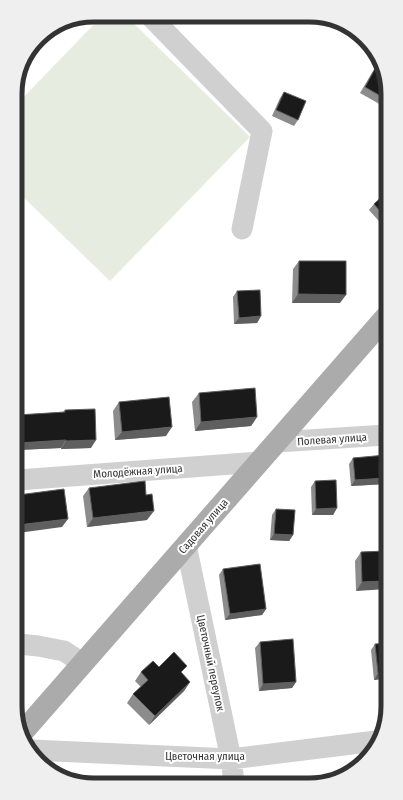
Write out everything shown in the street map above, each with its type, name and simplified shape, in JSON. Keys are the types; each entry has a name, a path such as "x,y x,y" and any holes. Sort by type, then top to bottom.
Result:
{"main road":[{"name":"Садовая улица","path":"26,728 381,323"}],"street":[{"path":"156,22 262,131 242,229"},
{"name":"Полевая улица","path":"277,442 381,435"},
{"name":"Молодёжная улица","path":"22,480 259,462"},
{"name":"Цветочный переулок","path":"186,544 231,759 233,778"},
{"path":"22,644 64,651 82,663"},
{"name":"Цветочная улица","path":"37,750 231,759 371,742"}],"shaded area":[{"path":"96,22 132,22 250,137 110,281 22,196 22,99"}],"building":[{"path":"376,67 380,80 381,96 365,87"},
{"path":"284,92 306,101 298,120 276,110"},
{"path":"381,198 381,212 374,204"},
{"path":"299,261 346,261 346,295 298,294"},
{"path":"260,290 261,316 239,318 237,291"},
{"path":"255,388 257,417 201,422 199,393"},
{"path":"169,397 172,427 122,432 119,402"},
{"path":"95,409 96,440 22,443 22,415 65,412 65,410"},
{"path":"381,455 381,478 355,480 353,458"},
{"path":"336,480 337,508 316,509 315,481"},
{"path":"145,481 146,495 152,494 154,511 93,518 89,488"},
{"path":"64,489 68,519 22,525 22,494"},
{"path":"276,509 295,510 293,535 274,534"},
{"path":"381,551 381,581 362,582 361,552"},
{"path":"260,564 266,609 230,614 223,569"},
{"path":"293,639 296,682 263,684 260,642"},
{"path":"375,644 381,644 381,673 378,673"},
{"path":"174,652 187,666 181,672 190,682 155,716 133,694 148,680 141,672 153,661 159,667"}]}
